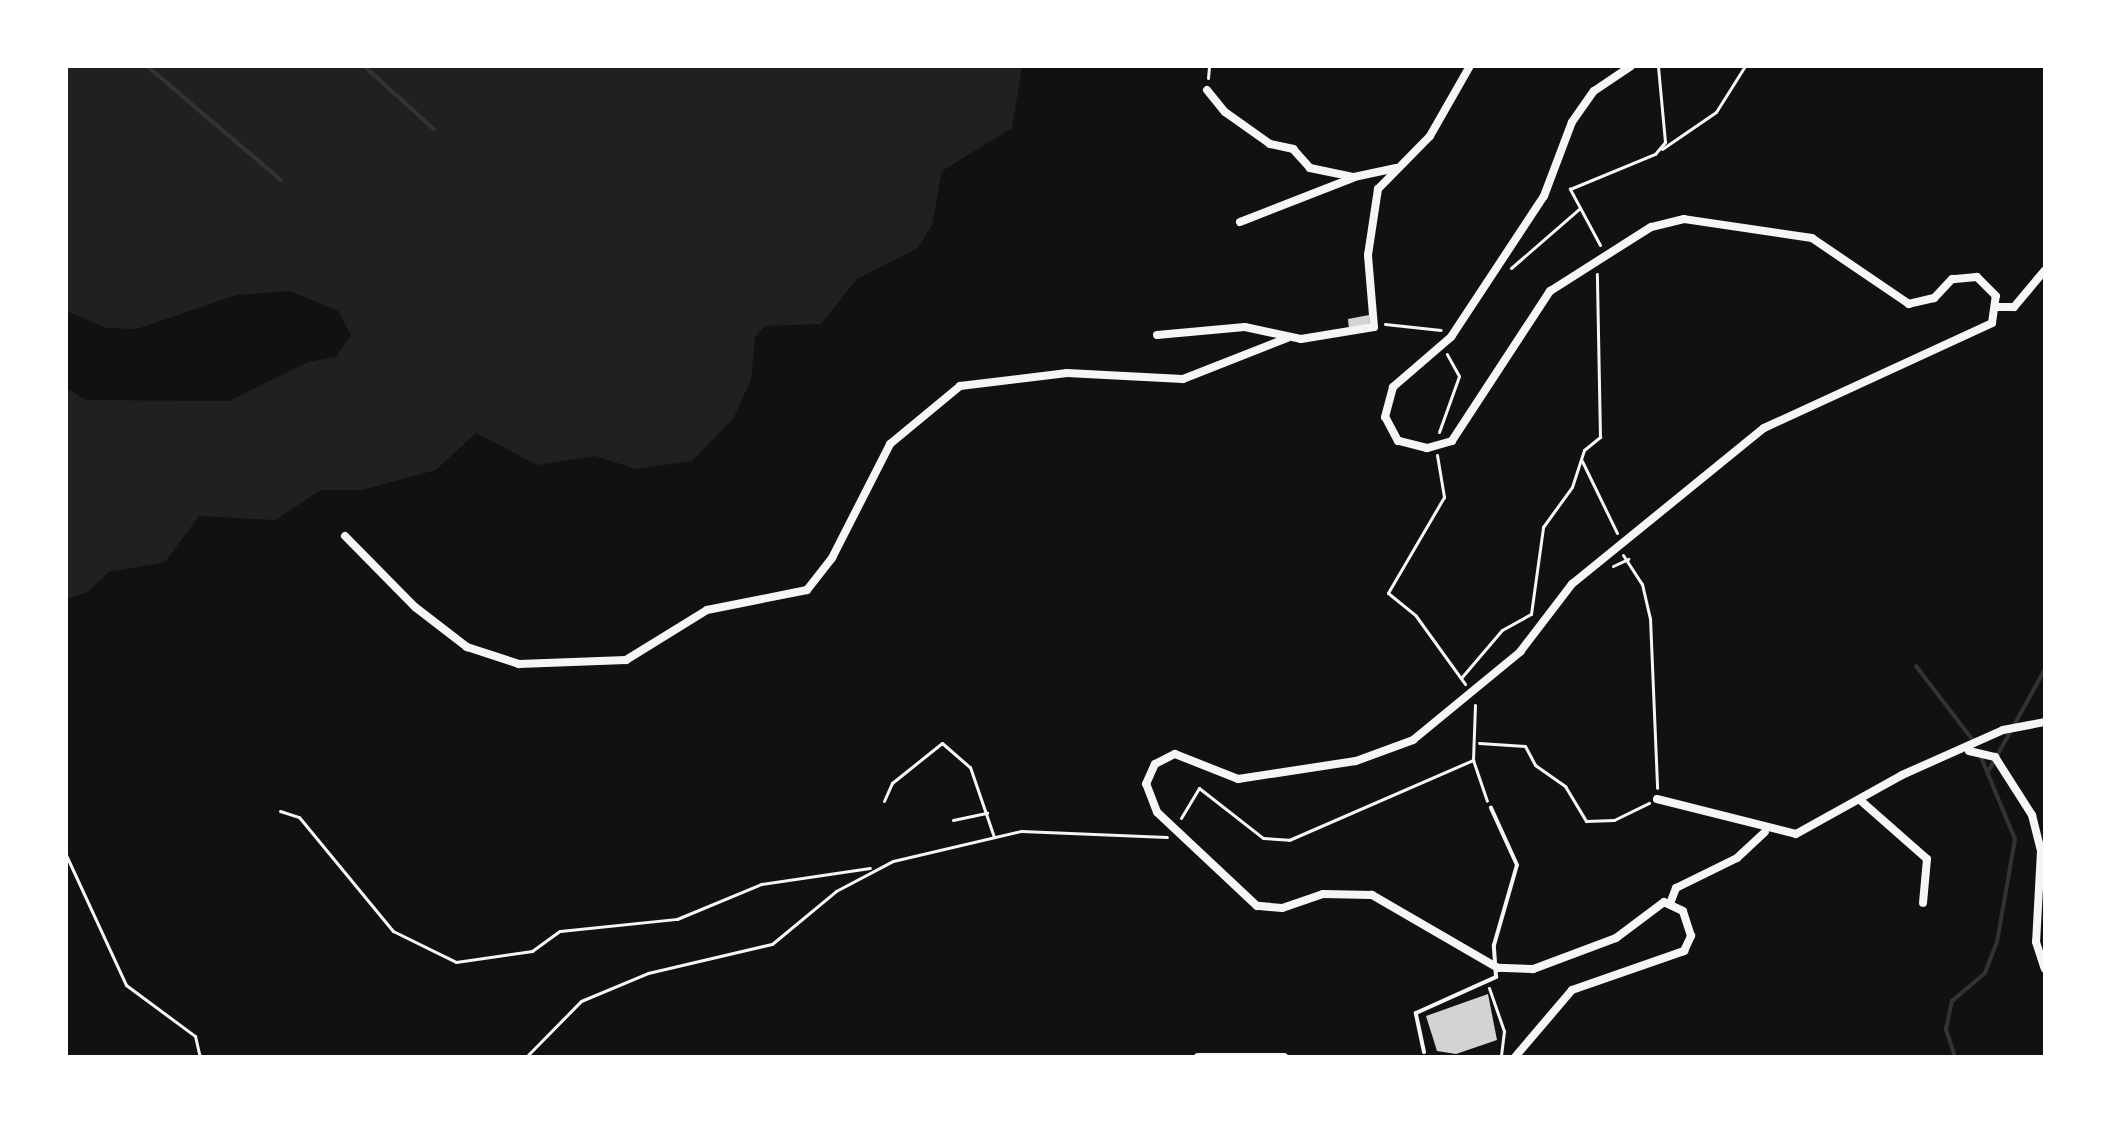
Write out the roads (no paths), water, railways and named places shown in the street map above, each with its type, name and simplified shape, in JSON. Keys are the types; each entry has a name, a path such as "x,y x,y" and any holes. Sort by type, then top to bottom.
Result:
{"street":[{"path":"1157,335 1245,327 1287,338 1354,334 1377,325 1369,238 1378,189 1441,121 1470,66"},
{"path":"1631,66 1594,91 1572,122 1544,196 1443,345 1387,397 1387,426 1408,445 1437,447 1460,435 1550,291 1662,224 1743,223 1828,245 1901,302 1928,301 1952,279 1970,276 1989,285 1998,307"},
{"path":"1207,90 1263,141 1293,149 1310,168 1354,177"},
{"path":"1240,222 1354,177 1398,168"},
{"path":"1998,307 2014,307 2045,270"},
{"path":"1765,832 1737,858 1676,888 1671,901 1616,938 1533,969 1498,968 1372,895 1323,894 1282,908 1257,906 1180,836 1150,803 1148,773 1175,754 1210,773 1255,777 1390,751 1472,694 1520,652 1562,593 1621,542 1784,415 1943,341 1983,330 1998,307"},
{"path":"345,536 467,647 519,664 626,660 707,610 807,590 832,558 890,444 960,386 1067,373 1183,379 1287,338"},
{"path":"1657,799 1765,832 1807,831 1902,775 1969,751 1990,737 2045,722"},
{"path":"1969,751 1995,757 2039,836 2036,942 2045,969"},
{"path":"1860,800 1927,859 1923,903"},
{"path":"1515,1057 1572,990 1684,951 1690,924 1671,901"},
{"path":"1198,1057 1284,1057"}],"lane":[{"path":"1424,1052 1416,1013 1487,983 1498,968 1494,945 1517,865 1491,808"}],"waterway":[{"path":"147,66 281,180"},
{"path":"364,66 434,129"},
{"path":"1916,666 1975,743"},
{"path":"1988,772 2045,669"},
{"path":"1955,1057 1946,1029 1952,1001 1985,973 1997,942 2015,839 1980,755"}]}
